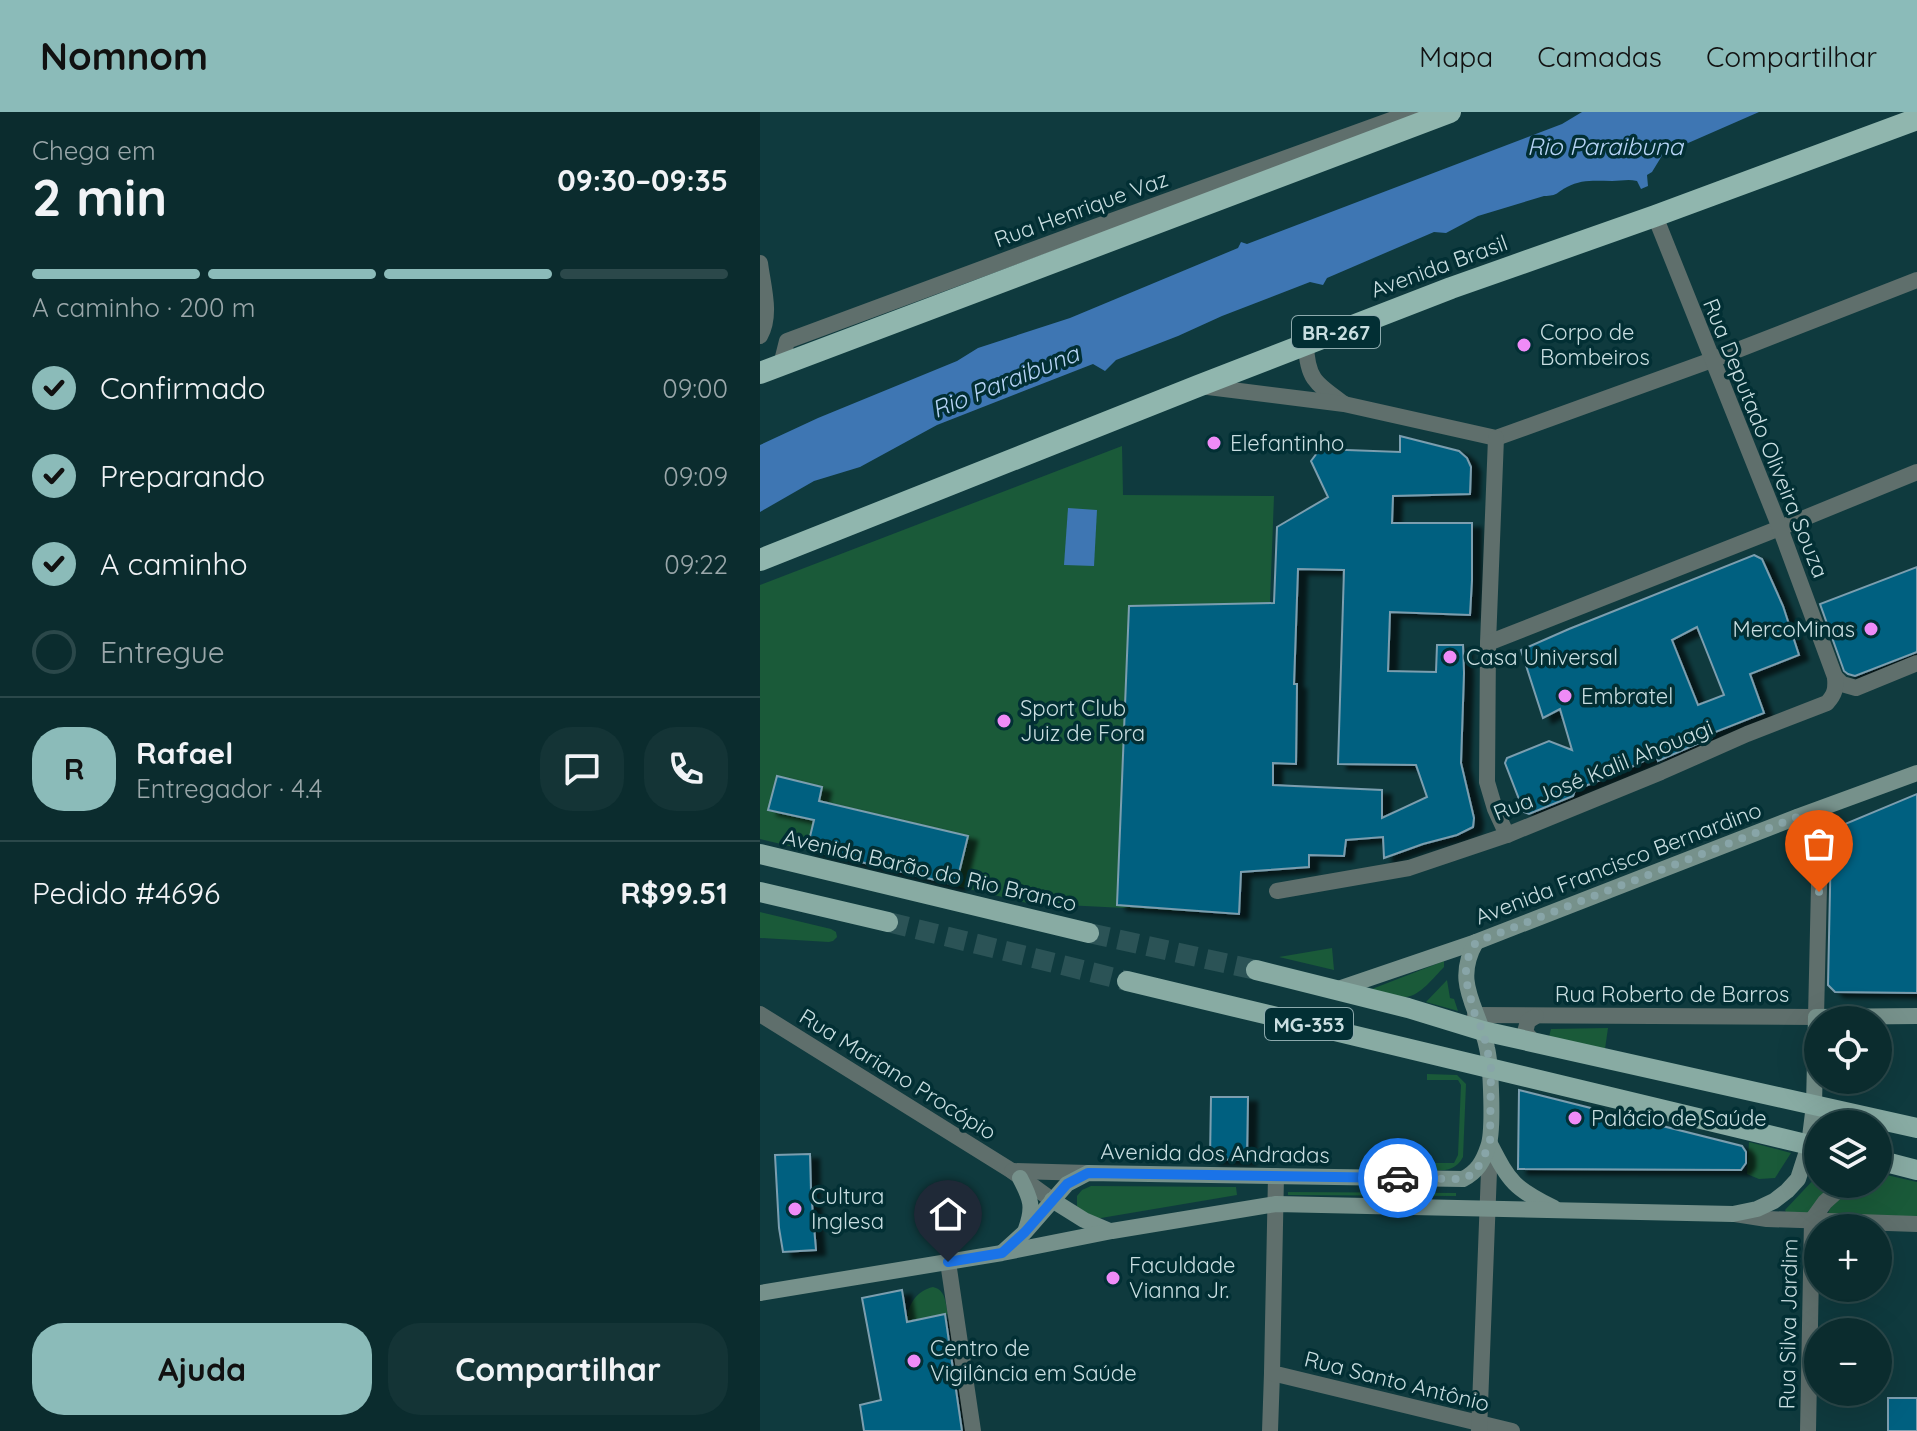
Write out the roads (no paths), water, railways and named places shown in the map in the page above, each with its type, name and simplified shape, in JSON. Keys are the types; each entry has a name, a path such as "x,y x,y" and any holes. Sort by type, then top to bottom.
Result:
{"highway":[{"path":"770,369 1436,114"},
{"name":"Avenida Brasil","path":"760,560 1451,288 1917,119"}],"main road":[{"name":"Avenida Francisco Bernardino","path":"1335,990 1476,942 1917,773"},
{"name":"Avenida Barão do Rio Branco","path":"760,854 1089,933"},
{"path":"760,892 888,922"},
{"path":"1476,942 1469,955 1466,980 1491,1067 1490,1144 1506,1175 1516,1186 1558,1210"},
{"path":"1256,970 1479,1023 1534,1042 1917,1128"},
{"name":"MG-353","path":"1127,981 1804,1144"},
{"name":"Rua Roberto de Barros","path":"1892,1016 1917,1016"},
{"path":"1814,1094 1814,1110"},
{"name":"Avenida dos Andradas","path":"1002,1253 1067,1184 1088,1173 1463,1179 1475,1173 1490,1144"},
{"path":"1892,1164 1917,1170"},
{"path":"760,1293 1276,1204 1733,1214 1757,1209 1774,1201 1798,1179 1804,1166"},
{"path":"1016,1175 1031,1197 1031,1215 1025,1232"},
{"path":"1052,1200 1084,1220 1112,1231"}],"street":[{"name":"Rua Henrique Vaz","path":"770,369 787,341 1413,112"},
{"name":"Rua Deputado Oliveira Souza","path":"1655,216 1780,528 1835,677"},
{"path":"760,263 767,312 763,332"},
{"path":"1198,386 1344,404 1496,438 1712,360 1917,280"},
{"path":"1306,344 1308,367 1317,385 1344,404"},
{"path":"1496,438 1488,643 1487,782 1507,835"},
{"path":"1488,643 1917,472"},
{"path":"1835,677 1842,684 1856,688 1917,663"},
{"name":"Rua José Kalil Ahouagi","path":"1277,891 1409,868 1507,835 1827,703 1835,692 1835,677"},
{"path":"1797,817 1815,829 1820,842 1816,1006"},
{"name":"Rua Mariano Procópio","path":"760,1014 1052,1200"},
{"path":"1534,1042 1525,1032 1528,1021 1536,1016"},
{"name":"Rua Roberto de Barros","path":"1479,1023 1536,1016 1804,1017"},
{"path":"1479,1427 1490,1144"},
{"path":"1016,1175 1088,1173"},
{"path":"1270,1431 1276,1176"},
{"name":"Rua Silva Jardim","path":"1816,1214 1829,1198"},
{"path":"1733,1214 1804,1220"},
{"path":"1892,1223 1917,1224"},
{"path":"948,1262 973,1431"},
{"name":"Rua Silva Jardim","path":"1808,1431 1810,1302"},
{"name":"Rua Santo Antônio","path":"1272,1373 1479,1427 1512,1431"}],"water":[{"name":"Rio Paraibuna","path":"1582,112 1759,112 1663,154 1647,175 1648,186 1641,189 1634,180 1578,183 1555,194 1478,216 1446,233 1434,232 1327,278 1323,285 1310,282 1116,360 1105,371 1093,364 937,425 860,467 814,481 760,512 760,445 957,361 978,348 1070,318 1238,248 1241,242 1247,244 1562,124"},
{"path":"1068,508 1097,510 1094,566 1064,565"}],"tunnel":[{"path":"888,922 1127,981"},
{"path":"1089,933 1256,970"}],"place":[{"name":"Corpo de Bombeiros","path":"1524,345"},
{"name":"Elefantinho","path":"1214,443"},
{"name":"MercoMinas","path":"1871,629"},
{"name":"Casa Universal","path":"1450,657"},
{"name":"Embratel","path":"1565,696"},
{"name":"Sport Club Juiz de Fora","path":"1004,721"},
{"name":"Palácio de Saúde","path":"1575,1118"},
{"name":"Cultura Inglesa","path":"795,1209"},
{"name":"Faculdade Vianna Jr.","path":"1113,1278"},
{"name":"Centro de Vigilância em Saúde","path":"914,1361"}]}
